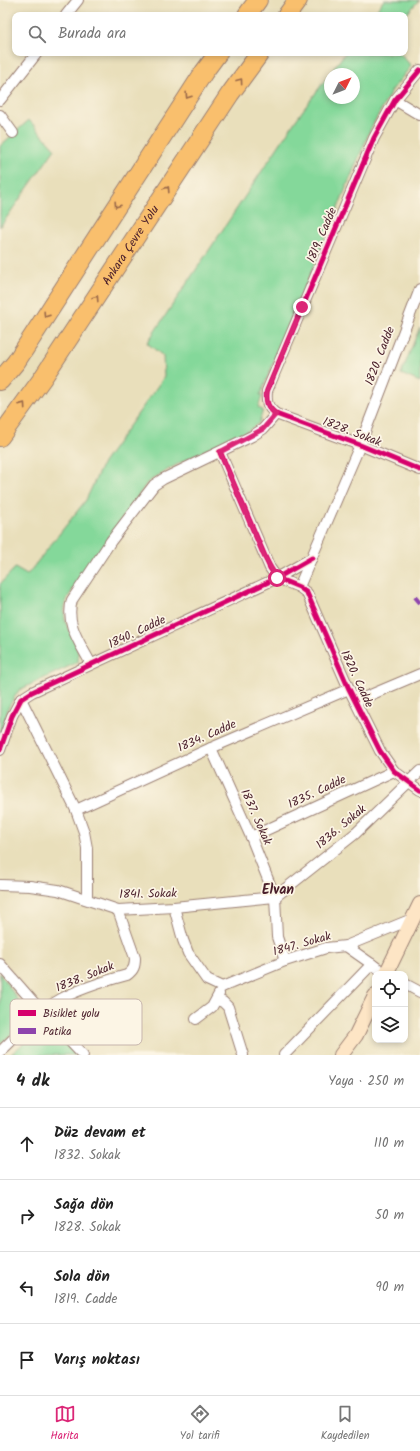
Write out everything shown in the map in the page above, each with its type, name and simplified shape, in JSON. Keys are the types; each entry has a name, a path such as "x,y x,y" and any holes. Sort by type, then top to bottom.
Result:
{"highway":[{"path":"249,12 258,0"},
{"path":"289,12 298,0"},
{"path":"0,381 16,362 216,56"},
{"name":"Ankara Çevre Yolu","path":"2,436 42,379 230,94 258,56"}],"main road":[{"path":"387,971 420,904"},
{"path":"341,1055 356,1035 372,1002"}],"street":[{"path":"68,12 78,0"},
{"path":"0,100 34,56"},
{"name":"1819. Cadde","path":"276,414 268,407 266,400 267,391 374,138 395,100 420,70"},
{"path":"395,100 420,115"},
{"path":"0,115 13,133"},
{"name":"1820. Cadde","path":"299,587 360,445 420,289"},
{"path":"91,664 69,619 69,610 72,600 110,542 154,485 163,478 220,452 263,429 276,414"},
{"name":"1828. Sokak","path":"276,414 360,445 420,470"},
{"path":"220,452 265,558 277,578"},
{"name":"1840. Cadde","path":"21,699 32,692 91,664 277,578 312,558"},
{"name":"1820. Cadde","path":"277,578 299,587 307,593 349,689 380,751 394,771 408,783 420,790"},
{"path":"356,701 420,674"},
{"name":"1834. Cadde","path":"76,810 211,748 349,689"},
{"path":"0,750 12,716 21,699"},
{"path":"21,699 76,810 84,832 87,848 87,899"},
{"name":"1837. Sokak","path":"211,748 251,837 275,897 277,938 285,961"},
{"name":"1836. Sokak","path":"275,897 356,833 420,770"},
{"name":"1835. Cadde","path":"251,837 394,771"},
{"name":"1841. Sokak","path":"0,885 30,886 58,890 118,910 174,908 275,897"},
{"path":"174,908 188,953 207,980 222,987 217,1000 212,1007 196,1019"},
{"name":"1838. Sokak","path":"62,999 82,990 127,975 133,971 135,965 134,958 118,910"},
{"name":"1847. Sokak","path":"222,987 285,961 326,948 346,946 412,920"},
{"path":"346,946 382,971"},
{"path":"0,964 31,999"},
{"path":"284,1055 372,964"},
{"path":"408,986 420,992"},
{"path":"217,1000 223,1002 228,1007 243,1055"},
{"name":"1838. Sokak","path":"0,1052 10,1043"},
{"path":"73,1045 83,1055"}],"green space":[{"path":"384,0 419,0 408,13 375,12"},
{"path":"343,56 403,56 411,66 392,90 371,128 260,395 262,396 258,408 263,410 259,423 241,436 237,435 190,458 147,483 68,597 64,616 66,624 76,644 78,662 19,690 9,706 0,735 0,584 15,568 27,575 86,500 103,463 164,377 163,356 147,343 298,117 324,82 324,104 360,104 360,68 334,68"},
{"path":"29,120 55,149 0,227 0,146"},
{"path":"420,327 420,382 401,374"},
{"path":"0,973 17,999 10,999 10,1035 0,1044"},
{"path":"22,1045 67,1045 76,1055 10,1055"}],"marked path":[{"path":"415,597 420,603"}],"cycle path":[{"path":"420,70 395,100 374,138 267,391 269,407 276,414 360,445 420,470"},
{"path":"220,452 270,568 277,578 299,587 307,593 349,689 380,751 394,771 420,790"},
{"path":"0,750 12,716 21,699 32,692 277,578 312,558"}],"district":[{"name":"Elvan","path":"278,890"}],"route":[{"path":"277,578 265,558 220,452 263,429 276,414 268,407 266,400 267,391 302,307"}]}
